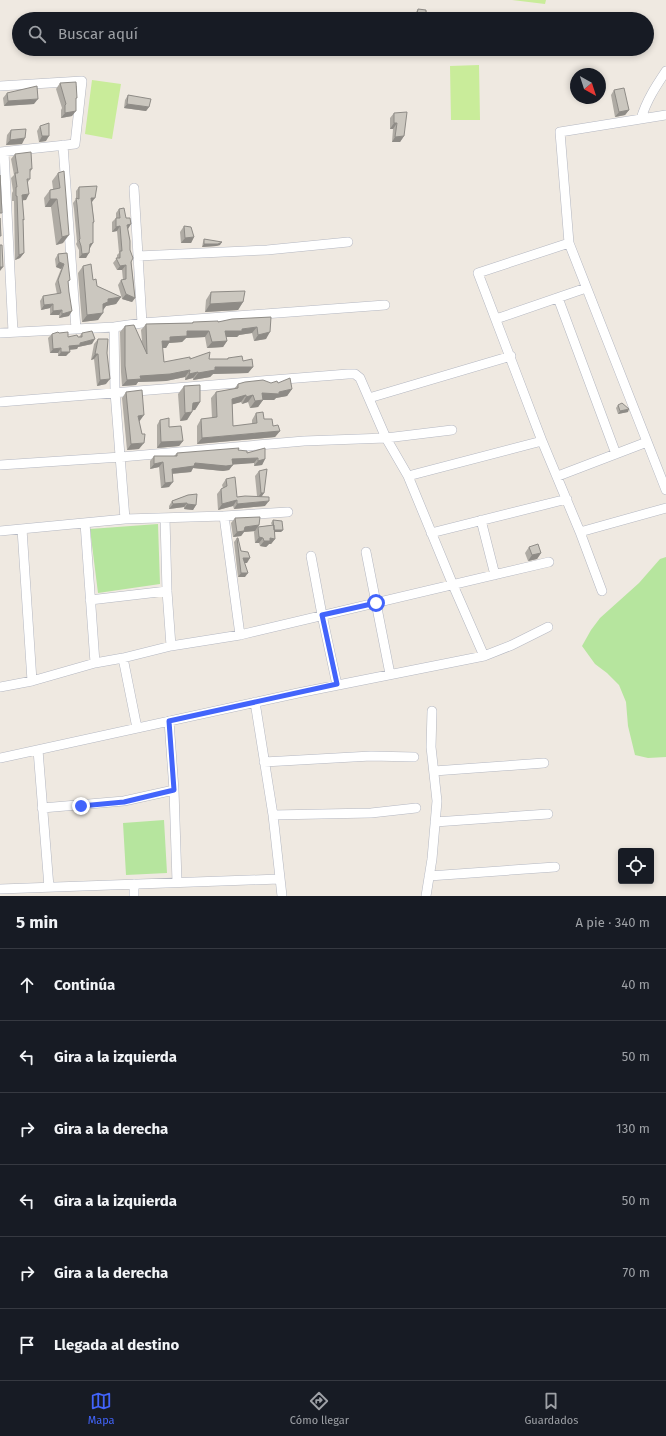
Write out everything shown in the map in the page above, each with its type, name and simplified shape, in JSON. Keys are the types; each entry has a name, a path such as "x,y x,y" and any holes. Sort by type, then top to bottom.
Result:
{"street":[{"path":"641,119 644,107 666,71"},
{"path":"0,86 82,81 75,144 2,152 13,332"},
{"path":"666,115 560,132 569,243 666,490"},
{"path":"63,146 76,329"},
{"path":"134,188 142,323"},
{"path":"138,256 267,250 348,242"},
{"path":"569,243 478,273 511,356 542,441 558,476 602,591"},
{"path":"496,319 586,288"},
{"path":"558,298 616,454"},
{"path":"0,333 114,327 142,323 386,305"},
{"path":"114,327 116,392 124,519"},
{"path":"369,398 511,356"},
{"path":"0,402 355,374 360,378 386,438 408,476 484,656"},
{"path":"0,465 121,457 304,441 386,438 452,430"},
{"path":"408,476 542,441"},
{"path":"558,476 647,442"},
{"path":"431,533 567,499"},
{"path":"580,532 666,508"},
{"path":"0,530 85,524 124,519 224,516 288,512"},
{"path":"224,516 240,635"},
{"path":"165,518 167,590 172,646"},
{"path":"481,520 495,575"},
{"path":"85,524 95,663"},
{"path":"22,529 32,681"},
{"path":"366,552 390,674"},
{"path":"311,556 337,684"},
{"path":"0,687 32,681 95,663 172,646 240,635 549,562"},
{"path":"90,600 167,590"},
{"path":"0,758 337,684 484,656 512,645 548,627"},
{"path":"123,658 137,728"},
{"path":"255,702 273,815 282,896"},
{"path":"426,896 437,801 431,747 432,711"},
{"path":"169,721 174,790 177,882"},
{"path":"38,750 48,887"},
{"path":"264,762 372,756 414,757"},
{"path":"434,770 544,763"},
{"path":"42,808 124,802 174,790"},
{"path":"273,815 371,813 416,808"},
{"path":"435,822 548,814"},
{"path":"429,876 556,867"},
{"path":"0,889 279,878"},
{"path":"134,884 134,896"}],"green space":[{"path":"512,0 546,0 545,4"},
{"path":"479,65 480,120 451,120 450,66"},
{"path":"92,80 121,84 112,139 85,134"},
{"path":"158,524 160,584 98,593 90,529"},
{"path":"666,557 666,757 648,758 635,755 628,726 626,702 619,685 595,664 582,646 600,618 639,583 660,559"},
{"path":"164,820 167,873 126,875 123,823"}],"building":[{"path":"418,9 426,10 426,12 417,12"},
{"path":"76,82 76,111 65,113 66,104 60,83"},
{"path":"37,86 38,99 8,101 7,93"},
{"path":"624,88 629,110 619,112 614,90"},
{"path":"128,95 151,99 149,107 127,104"},
{"path":"407,112 404,136 395,137 397,123 394,123 394,113"},
{"path":"49,123 49,136 42,136 40,126"},
{"path":"26,129 25,138 10,140 11,130"},
{"path":"31,152 32,169 30,169 30,179 27,179 29,194 22,195 24,253 19,255 16,196 17,187 15,173 18,173 15,154"},
{"path":"64,171 69,235 62,237 57,199 50,199 50,190 60,188 58,173"},
{"path":"0,175 2,213 0,213"},
{"path":"97,186 95,198 91,198 94,222 93,243 90,244 89,253 82,254 79,240 76,198 79,199 79,187"},
{"path":"124,208 126,218 130,218 131,224 127,225 130,250 133,258 131,262 135,298 126,294 121,280 126,279 126,265 120,266 116,258 120,258 120,251 122,251 120,226 116,227 116,218 120,218 119,209"},
{"path":"184,226 191,227 194,237 185,238"},
{"path":"204,239 222,242 218,244 204,244"},
{"path":"0,245 2,245 3,267 0,267"},
{"path":"67,253 70,280 68,281 72,311 62,314 62,310 53,311 53,304 44,305 43,296 61,293 58,280 64,264 59,262 58,254"},
{"path":"91,264 93,280 96,279 97,286 121,297 108,299 108,302 103,304 103,313 87,315 83,266"},
{"path":"245,291 243,302 210,304 211,292"},
{"path":"271,317 270,332 258,335 257,327 242,329 242,331 225,331 227,341 212,342 209,331 187,331 187,336 170,337 170,341 162,341 164,362 190,357 190,359 210,352 209,359 228,359 242,356 243,361 252,359 253,367 215,367 215,370 198,373 189,374 190,370 170,374 140,376 141,379 127,380 125,366 125,326 134,325 147,354 146,324 218,322 232,319"},
{"path":"92,331 95,339 80,343 80,345 69,346 70,352 61,352 61,348 53,349 52,334 58,332 68,332 68,337 77,335 78,337 82,337 82,333"},
{"path":"98,339 108,339 107,353 110,379 100,380 98,354 95,354"},
{"path":"290,378 292,389 279,392 279,394 262,393 263,400 255,401 253,395 246,397 246,395 232,399 233,426 257,423 256,413 263,412 264,419 272,419 273,426 278,425 280,431 202,438 201,419 217,417 216,392 238,388 238,384 245,382 263,380 271,383 277,381 278,383"},
{"path":"200,385 200,402 193,403 192,412 185,413 184,386"},
{"path":"142,390 144,415 138,416 142,434 145,434 144,443 131,444 126,392"},
{"path":"622,403 629,409 620,411 618,405"},
{"path":"169,418 169,427 181,426 183,441 161,442 160,420"},
{"path":"239,448 238,450 247,451 247,453 265,448 265,459 258,461 258,458 232,459 233,465 226,466 195,463 194,466 172,469 173,482 165,483 163,462 154,464 154,456 177,456 177,453"},
{"path":"267,469 264,493 261,493 259,471"},
{"path":"235,477 237,497 269,497 269,501 237,504 237,500 222,504 221,489 227,486 226,479"},
{"path":"197,494 196,505 187,503 173,504 172,501 188,495"},
{"path":"260,517 259,525 245,527 244,531 237,532 235,518"},
{"path":"273,520 282,521 283,530 274,530"},
{"path":"274,525 275,539 270,538 270,541 264,541 263,538 259,537 258,527"},
{"path":"237,538 241,551 248,552 250,558 243,558 248,573 241,573"},
{"path":"538,544 541,553 532,555 529,547"}],"route":[{"path":"81,806 124,802 174,790 169,721 337,684 322,615 376,603"}]}
